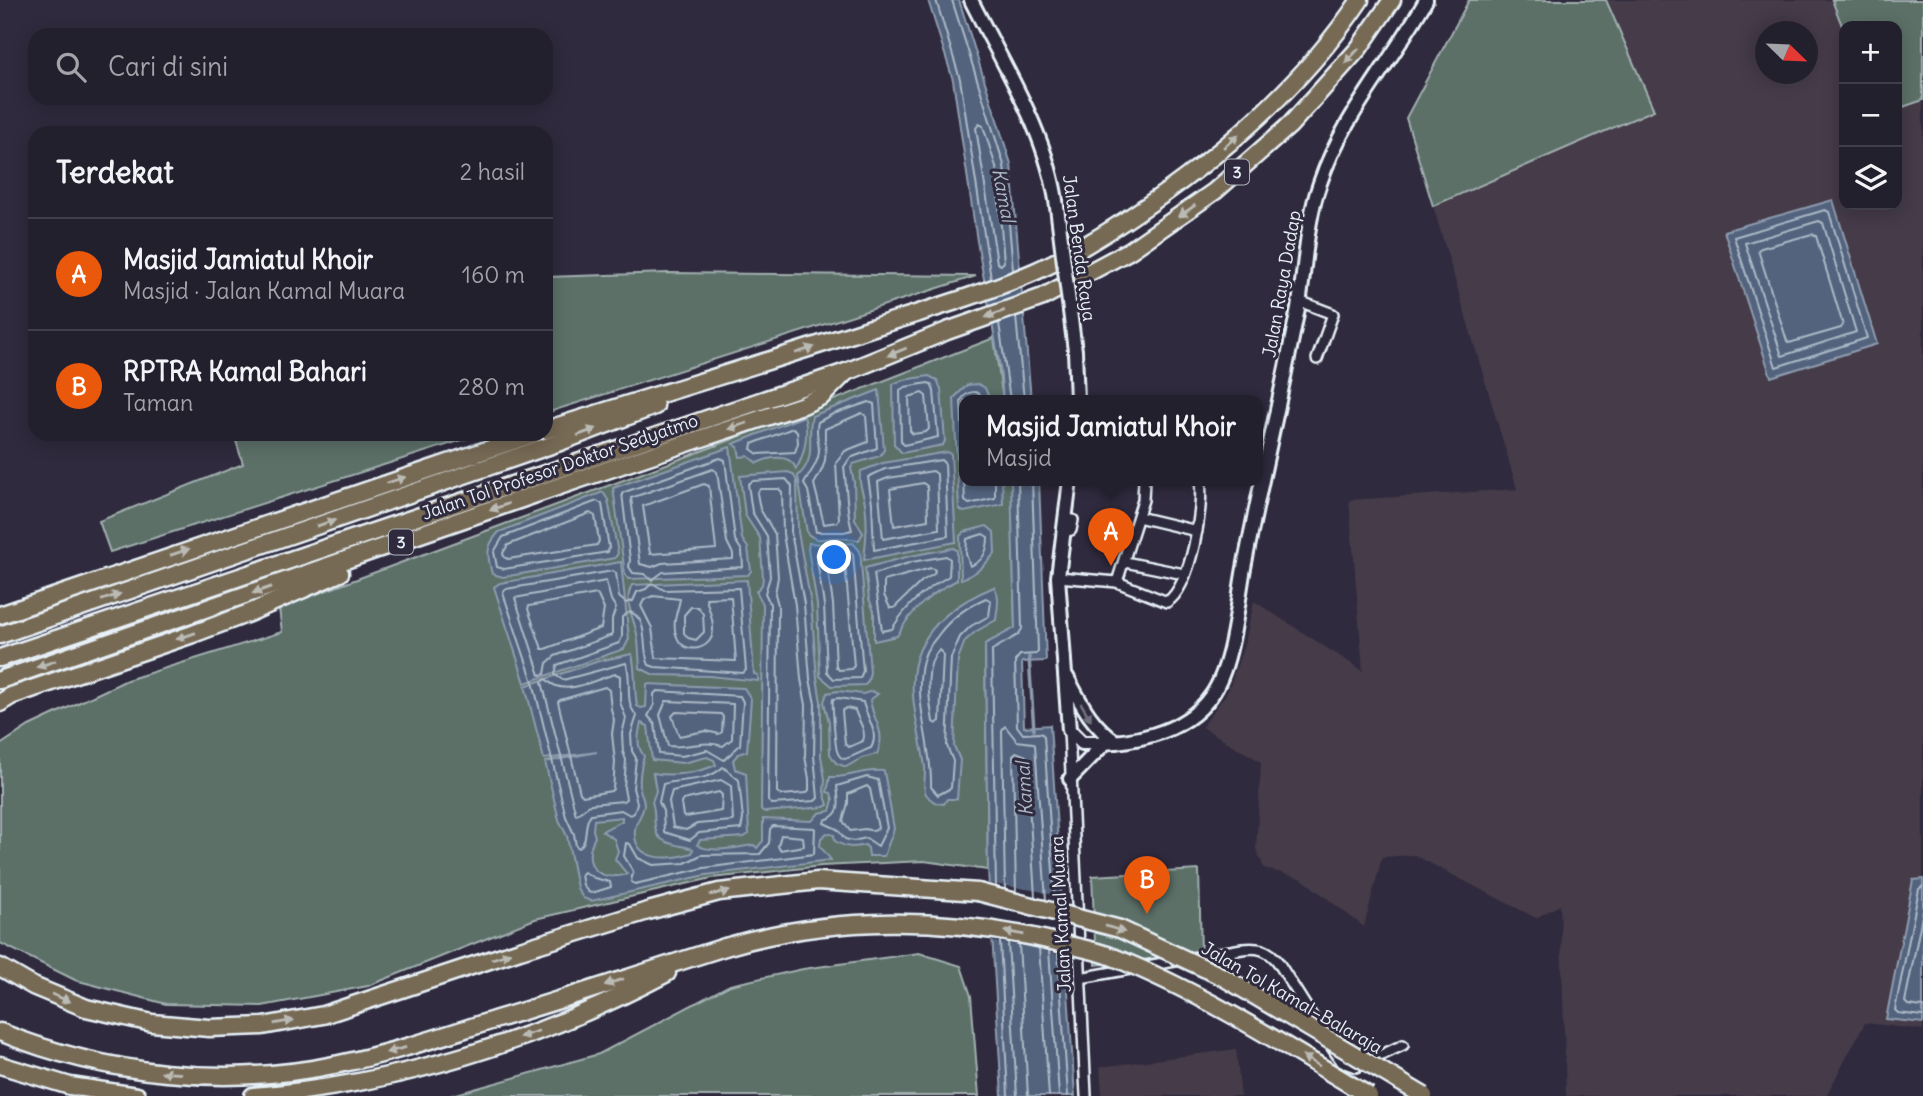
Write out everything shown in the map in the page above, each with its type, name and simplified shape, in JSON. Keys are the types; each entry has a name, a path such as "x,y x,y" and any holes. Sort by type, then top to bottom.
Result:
{"highway":[{"name":"Jalan Tol Profesor Doktor Sedyatmo","path":"553,428 944,305 1034,272 1115,228 1196,172 1268,109 1337,34 1360,0"},
{"name":"Jalan Tol Profesor Doktor Sedyatmo","path":"0,658 846,372 947,331 1042,297 1129,251 1215,191 1290,125 1359,48 1392,0"},
{"name":"Jalan Tol Profesor Doktor Sedyatmo","path":"0,635 561,442 740,371"},
{"name":"Jalan Tol Profesor Doktor Sedyatmo","path":"0,680 616,466 803,405 822,396 846,372"},
{"path":"0,615 513,441"},
{"path":"0,703 11,696 249,613 429,533"},
{"name":"Jalan Tol Kamal–Balaraja","path":"0,967 33,986 86,1008 152,1023 209,1028 263,1026 323,1015 520,950 719,892 818,881 978,892 1119,929 1223,977 1424,1096"},
{"path":"0,1032 58,1053 125,1069 201,1075 307,1069 403,1048 757,937 825,926 917,922 1029,936 1110,956 1210,1002 1370,1096"},
{"path":"253,1096 352,1084 485,1048 581,1015 725,947"},
{"path":"0,1065 70,1086 137,1096"}],"main road":[{"name":"Jalan Benda Raya","path":"971,0 1034,124 1053,177 1075,351 1077,395"},
{"name":"Jalan Raya Dadap","path":"1263,469 1299,300 1319,184 1356,108 1426,0"},
{"path":"1069,486 1058,577 1069,730 1082,743 1110,743"},
{"name":"Jalan Raya Dadap","path":"1110,743 1171,729 1198,712 1213,695 1224,669 1238,612 1259,486"},
{"path":"1065,674 1090,720 1110,743"},
{"path":"1070,779 1110,743"}],"street":[{"path":"1299,300 1333,314 1317,359"},
{"path":"1112,581 1125,562 1143,500 1144,486"},
{"path":"1058,577 1112,581 1167,602 1184,574 1197,531 1202,497 1201,486"},
{"path":"1138,517 1197,531"},
{"path":"1062,532 1071,530 1073,520"},
{"path":"1125,562 1184,574"},
{"name":"Jalan Kamal Muara","path":"1069,730 1086,1096"},
{"path":"1080,978 1242,948 1260,949 1272,954 1278,961 1342,1062 1351,1066 1362,1065 1403,1045"}],"shaded area":[{"path":"1606,0 1832,0 1840,21 1839,210 1902,210 1902,107 1923,100 1923,1030 1865,1023 1826,1096 1566,1096 1560,905 1536,918 1414,855 1382,857 1364,927 1302,879 1264,868 1256,849 1261,762 1202,727 1228,691 1245,642 1254,601 1363,671 1349,500 1517,489 1433,206 1653,110"},
{"path":"1236,1049 1241,1096 1102,1096 1100,1067"}],"green space":[{"path":"1469,0 1606,0 1654,110 1433,206 1406,118"},
{"path":"1832,0 1923,0 1923,100 1902,107 1902,21 1840,21"},
{"path":"669,273 976,276 553,411 553,277"},
{"path":"994,338 1002,395 959,395 959,486 1011,486 1012,496 1015,629 985,644 988,870 924,861 822,866 712,878 535,919 368,986 262,1006 166,1004 75,980 0,943 0,745 29,726 127,680 282,632 279,608 723,443"},
{"path":"236,441 459,441 110,552 99,521 243,464"},
{"path":"1199,870 1201,953 1096,965 1092,876"},
{"path":"919,953 961,966 971,996 979,1096 449,1096 599,1054 730,985 803,969"}],"water":[{"path":"928,0 959,0 1011,164 1031,395 1003,395 953,80"},
{"path":"1833,200 1877,344 1771,377 1724,231"},
{"path":"929,376 937,380 941,389 945,441 943,445 902,453 894,444 893,384"},
{"path":"978,384 985,388 988,395 959,395 959,486 1002,486 1003,504 964,512 959,509 954,398 967,385"},
{"path":"879,390 884,450 880,456 853,464 851,468 855,519 863,533 859,540 814,538 807,533 798,476 810,455 812,416"},
{"path":"804,416 805,443 796,469 784,458 757,463 748,456 740,457 738,447 733,444"},
{"path":"730,447 742,539 748,548 751,571 748,575 628,579 625,574 613,488"},
{"path":"947,452 951,454 956,542 864,560 866,518 860,483 861,471 883,463"},
{"path":"788,472 793,474 797,481 798,532 811,604 821,702 824,792 828,805 765,812 761,810 763,604 756,591 762,585 763,577 760,538 745,515 740,476"},
{"path":"1011,486 1039,486 1046,661 1022,662 1024,727 1050,725 1075,1096 1002,1096 988,870 985,644 1015,628"},
{"path":"603,492 608,500 618,553 615,558 503,577 492,574 488,552 491,542 499,532"},
{"path":"987,526 994,532 995,553 980,569 961,579 960,536 964,532"},
{"path":"809,543 853,543 860,551 870,672 865,685 832,686 820,676 817,605"},
{"path":"953,548 957,550 957,580 922,603 897,636 874,641 874,611 869,599 865,568"},
{"path":"621,562 629,639 624,649 525,683 494,587 500,583"},
{"path":"747,580 754,674 758,675 758,681 709,676 654,675 640,668 637,634 629,603 632,585"},
{"path":"994,587 998,598 996,620 965,641 958,659 954,746 960,760 957,799 947,799 944,804 939,803 926,794 924,788 925,767 913,692 915,663 926,638 941,619 961,604"},
{"path":"632,654 637,706 641,708 646,707 647,684 744,688 751,699 747,751 738,754 733,760 735,769 746,773 749,834 744,837 700,840 697,845 710,849 754,845 757,848 763,841 763,819 812,821 819,813 830,811 833,800 831,793 827,792 830,777 884,771 894,829 884,856 869,856 865,845 846,846 835,841 834,835 827,833 821,838 820,846 831,860 706,875 591,901 583,898 577,888 567,836 559,820 545,762 597,752 544,759 525,686 599,661","holes":["641,723 648,726 652,760 683,763 707,757 714,760 716,765 685,774 653,773 656,791 652,802 658,836 666,842 693,849 692,853 673,857 654,856 640,848 636,840 635,829 644,804 640,790 640,772 644,756 639,744","622,817 622,821 602,831 614,839 618,851 615,859 627,874 601,874 591,863 590,856 595,837 594,820"]},
{"path":"838,691 863,694 872,691 878,694 870,700 881,739 877,754 862,758 846,767 836,763 830,754 829,722 824,702 827,693"},
{"path":"1923,879 1923,1023 1886,1019 1913,880"}],"pier":[{"path":"986,883 1039,891 1065,899 1069,958 1036,948 989,941"}],"waterway":[{"name":"Kamal","path":"1029,657 1034,730"}],"place":[{"name":"Masjid Jamiatul Khoir","path":"1111,566"},
{"name":"RPTRA Kamal Bahari","path":"1147,914"}]}
